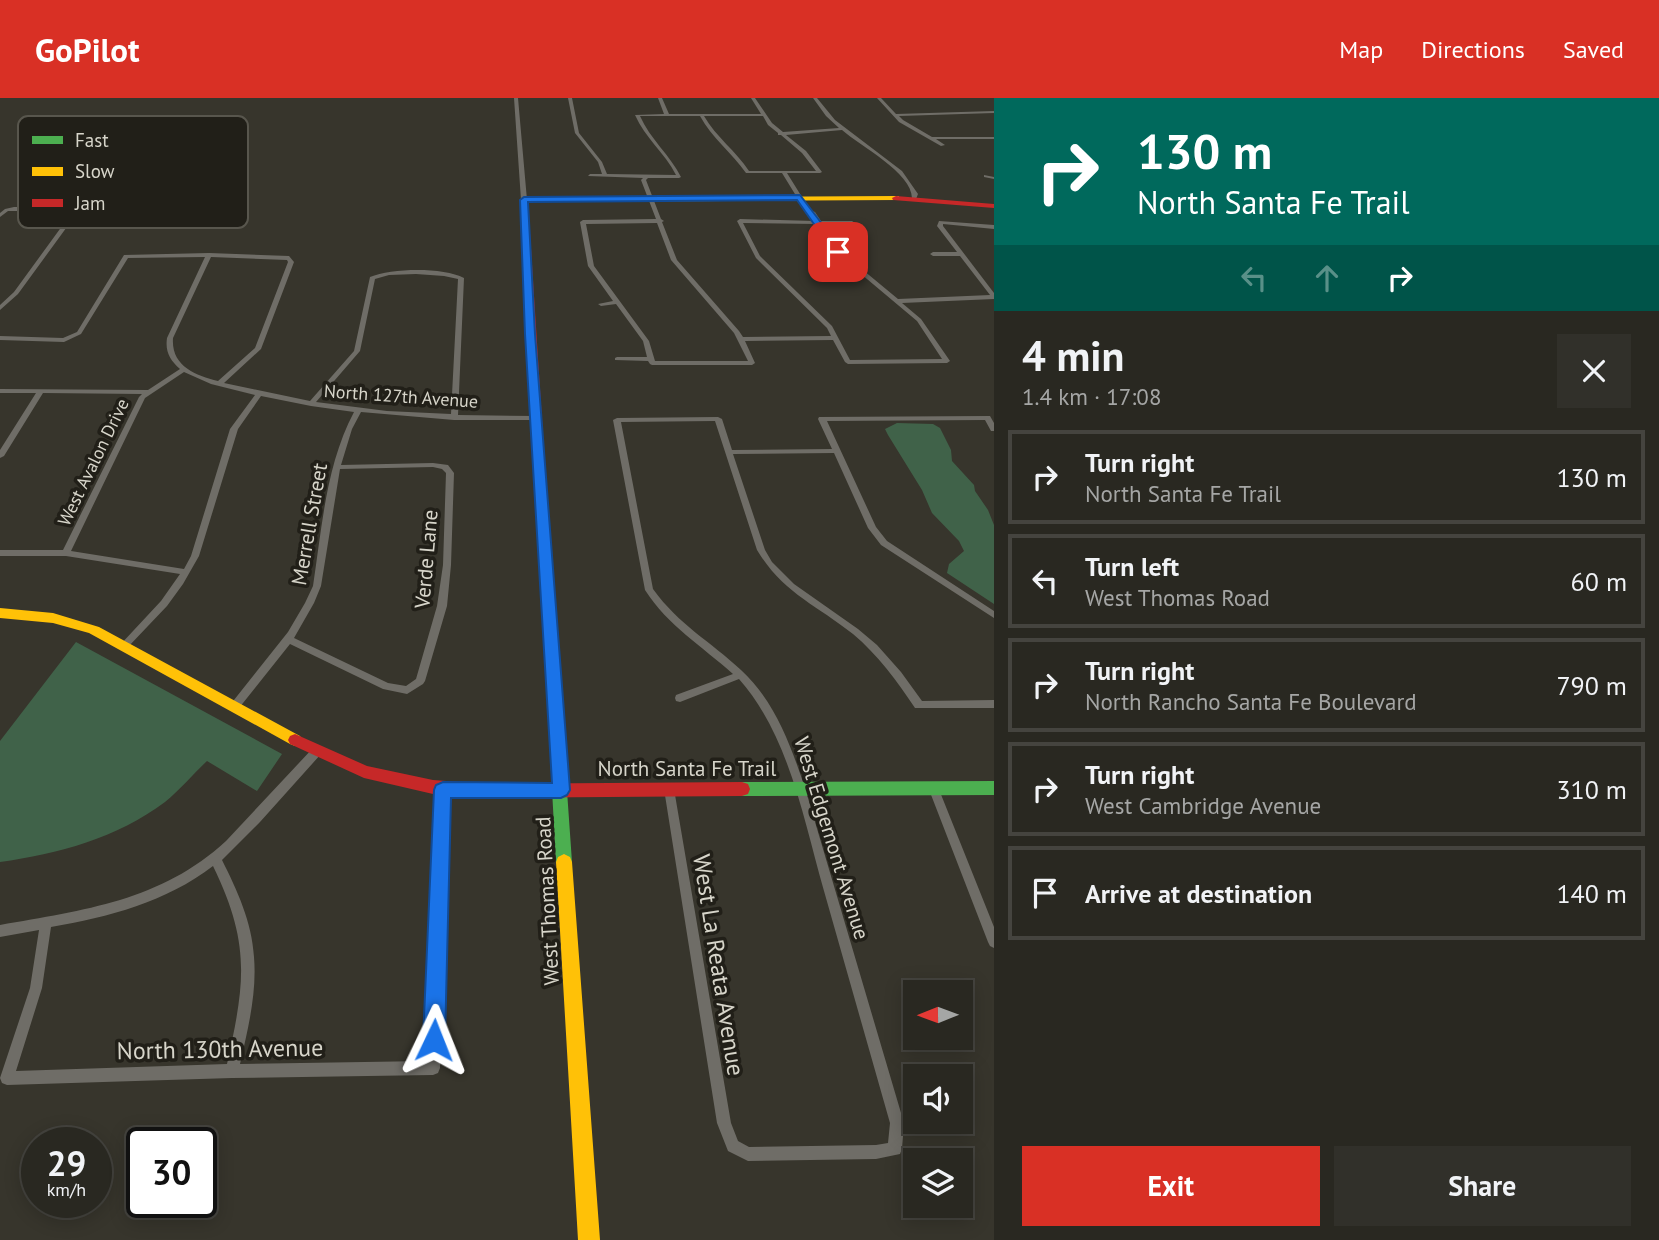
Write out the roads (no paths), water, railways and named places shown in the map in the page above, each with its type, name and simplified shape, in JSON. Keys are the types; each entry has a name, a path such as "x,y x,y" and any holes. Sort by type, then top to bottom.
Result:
{"street":[{"name":"West Thomas Road","path":"516,98 589,1240"},
{"path":"570,98 577,133 600,162 605,175"},
{"path":"660,98 667,115"},
{"path":"701,115 709,131 736,155 748,172 820,172 804,152 780,134 763,115 753,98"},
{"path":"815,98 842,129 892,164 906,182 908,193 914,198"},
{"path":"878,98 894,115 927,138 943,145"},
{"path":"894,115 994,112"},
{"path":"590,175 678,177 671,160 645,134 637,115 763,115"},
{"path":"780,134 842,129"},
{"path":"927,138 994,138"},
{"path":"788,172 804,198 808,211 813,213 818,221 838,252 919,320 947,362 848,362 836,338 820,317 758,257 740,221 818,221 852,223"},
{"path":"986,176 994,178"},
{"path":"646,177 643,180 653,199 654,214 660,219 674,260 742,339 751,363 652,363 646,341 591,266 583,222 660,219"},
{"path":"524,200 914,198 994,206"},
{"path":"0,215 7,210 18,210"},
{"path":"994,227 941,222 947,238 994,297"},
{"path":"0,308 16,293 63,228"},
{"path":"933,254 959,254"},
{"path":"185,369 174,359 169,349 170,338 209,255"},
{"path":"0,338 64,340 74,337 126,256 289,258 291,262 265,337 258,349 220,383"},
{"path":"311,404 357,351 372,278 376,275 457,275 461,278 454,418"},
{"path":"897,301 994,297"},
{"path":"601,304 618,302"},
{"path":"742,339 836,338"},
{"path":"617,359 651,359"},
{"name":"North 127th Avenue","path":"185,369 194,376 259,394 358,411 454,418 536,418"},
{"name":"West Avalon Drive","path":"66,553 138,405 147,392 185,369"},
{"path":"0,391 147,392"},
{"path":"0,456 41,391"},
{"path":"125,645 166,604 195,556 234,429 259,394"},
{"name":"Merrell Street","path":"235,705 300,622 317,586 343,438 358,411"},
{"path":"994,429 986,418 822,419 872,528 884,543 994,615"},
{"name":"West Edgemont Avenue","path":"729,452 718,419 617,420 649,590 663,612 740,675 769,709 784,741 897,1123 895,1149 876,1152 748,1154 733,1146"},
{"path":"836,451 729,452 768,563 783,581 871,644 896,671 919,705 994,704"},
{"name":"Verde Lane","path":"288,639 386,686 407,690 420,681 442,606 447,565 450,472 444,467 337,467"},
{"path":"0,553 66,553 112,558 186,572"},
{"name":"North Santa Fe Trail","path":"0,613 67,621 125,645 317,751 378,775 443,790 994,788"},
{"path":"680,698 740,675"},
{"path":"0,931 132,903 174,886 215,858 317,751"},
{"path":"933,787 994,942"},
{"name":"West La Reata Avenue","path":"669,789 724,1123 733,1146"},
{"name":"North 130th Avenue","path":"46,922 36,988 7,1078 433,1068 443,790"},
{"path":"215,858 230,890 247,942 245,1006 232,1071"}]}
